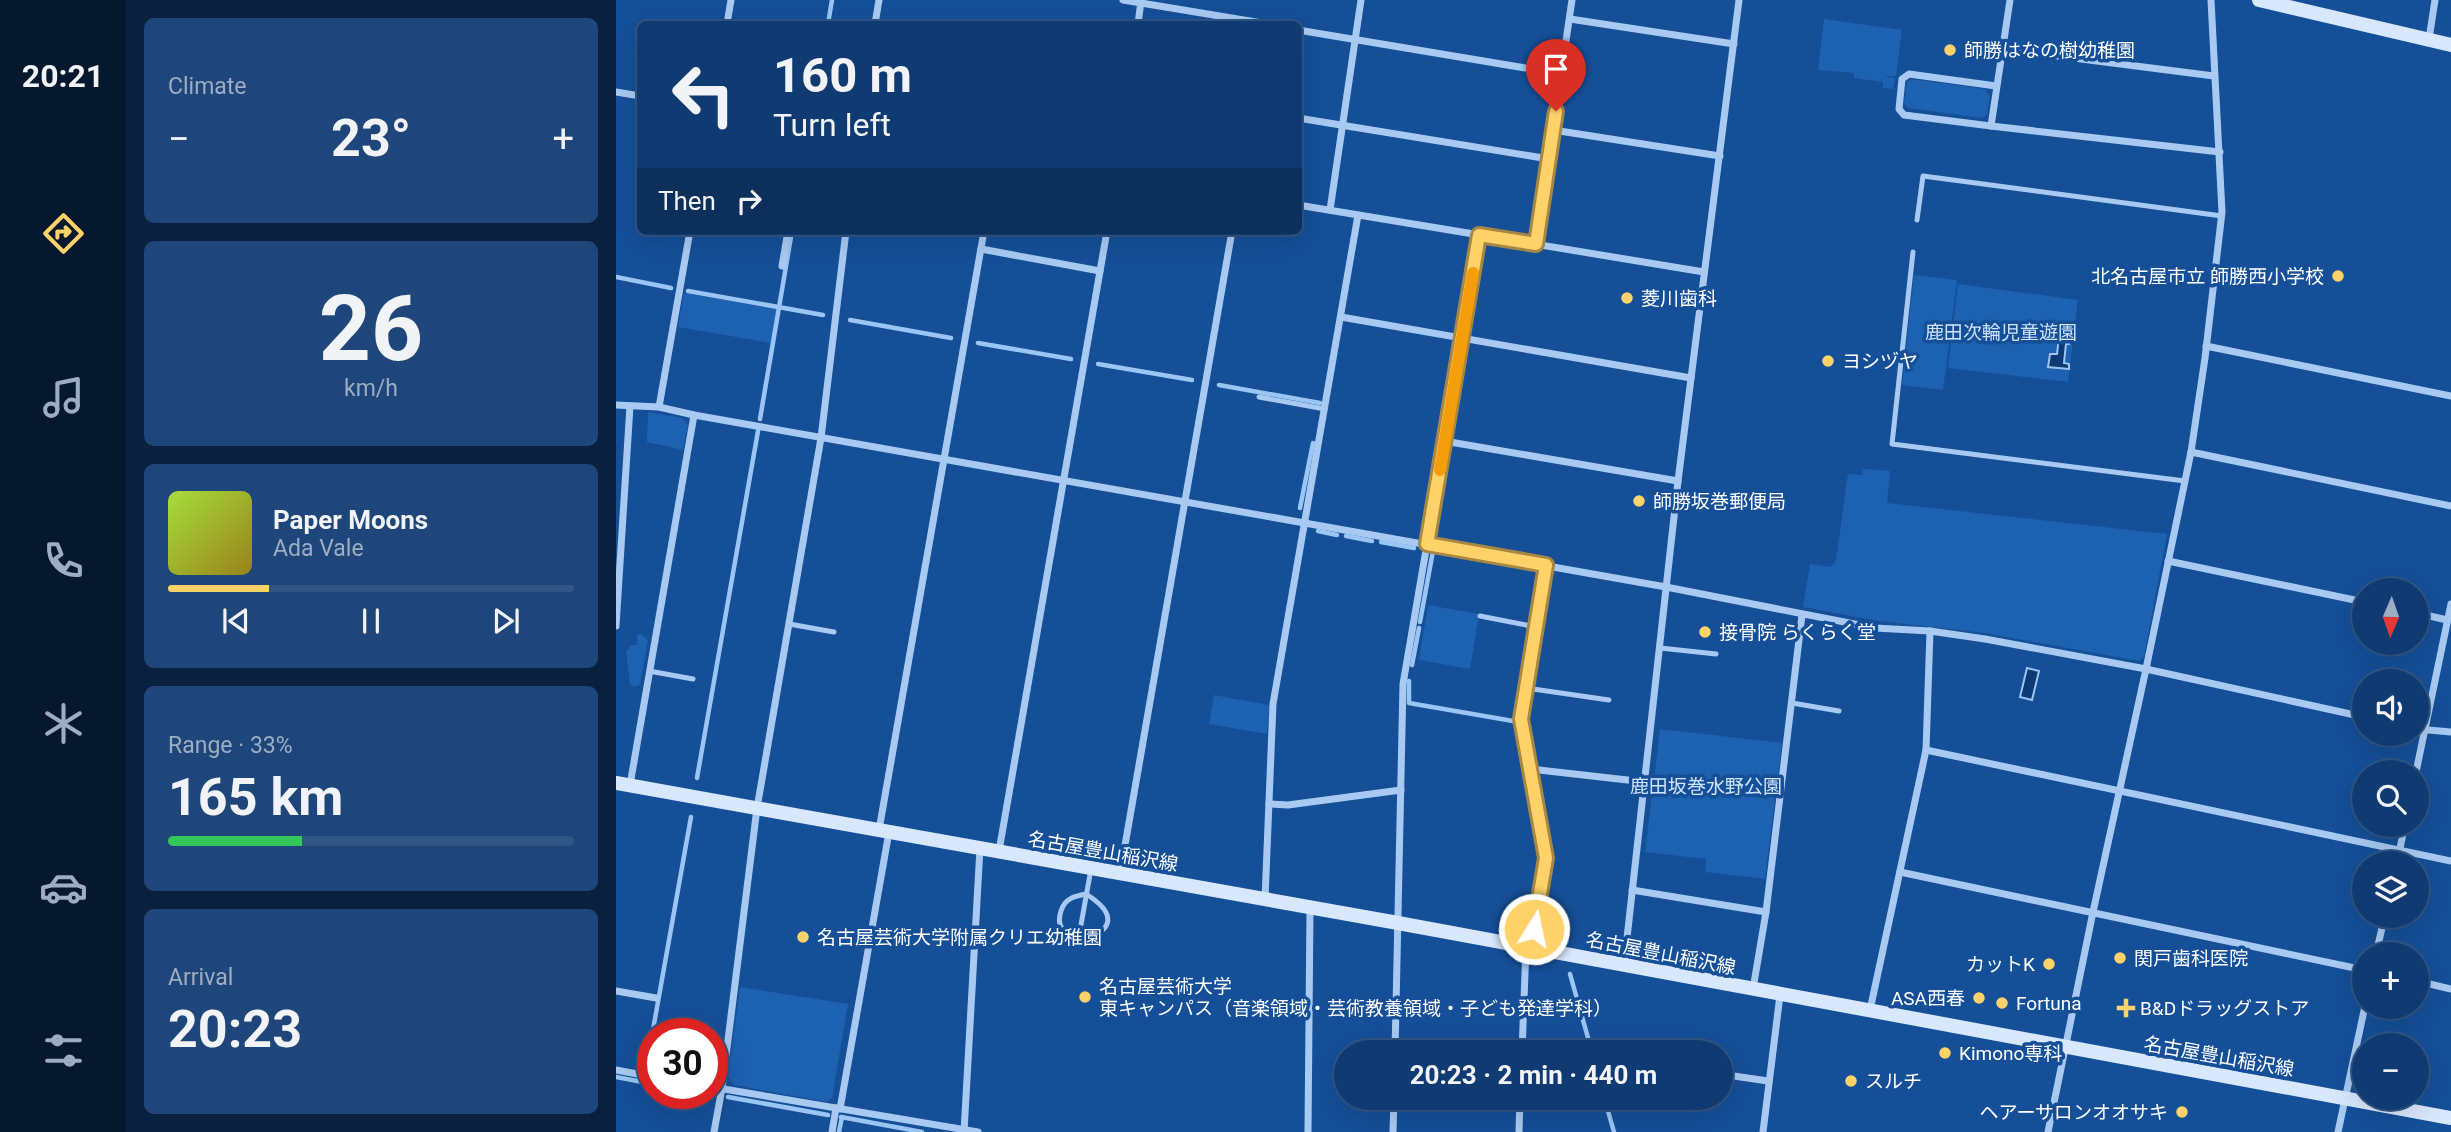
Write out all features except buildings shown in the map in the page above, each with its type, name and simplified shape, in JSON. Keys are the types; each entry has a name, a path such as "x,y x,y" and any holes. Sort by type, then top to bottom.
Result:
{"main road":[{"path":"2259,0 2451,44"},
{"name":"名古屋豊山稲沢線","path":"623,784 1398,923 2451,1118"}],"street":[{"path":"728,21 731,0"},
{"path":"876,21 879,0"},
{"path":"1123,0 1251,21"},
{"path":"1330,210 1361,0"},
{"path":"1536,244 1572,0"},
{"path":"1624,966 1678,481 1739,0"},
{"path":"1991,126 2010,0"},
{"path":"2049,1132 2092,912 2191,452 2222,216 2211,0"},
{"path":"2429,39 2435,0"},
{"path":"1138,21 1141,2"},
{"path":"1570,19 1734,44"},
{"path":"1302,31 1561,74"},
{"path":"2003,49 2214,76"},
{"path":"1996,86 1909,74 1902,79 1899,109 1904,115 2220,152"},
{"path":"616,92 637,96"},
{"path":"1302,119 1549,159"},
{"path":"1553,130 1720,156"},
{"path":"1302,206 1704,272"},
{"path":"1265,899 1273,705 1358,215"},
{"path":"659,407 689,235"},
{"path":"782,266 787,235"},
{"path":"728,1040 757,808 821,438 846,235"},
{"path":"831,1132 838,1108 943,459 983,235"},
{"path":"999,851 1106,235"},
{"path":"1120,874 1231,235"},
{"path":"1395,1040 1403,684 1479,235"},
{"path":"981,249 1100,271"},
{"path":"1342,317 1691,378"},
{"path":"2206,346 2451,396"},
{"path":"616,405 659,407 821,438 1546,565 1875,628 1930,631 1985,639 2146,669 2352,714"},
{"path":"616,626 630,406"},
{"path":"623,784 649,671 694,415"},
{"path":"1444,441 1678,481"},
{"path":"2191,452 2451,506"},
{"path":"2168,561 2352,599"},
{"path":"1523,1040 1528,948 1546,858 1521,719 1546,565"},
{"path":"2429,696 2451,604"},
{"path":"1753,990 1766,912 1802,615"},
{"path":"2429,616 2447,620"},
{"path":"1870,1012 1926,750 1930,631"},
{"path":"2429,731 2451,732"},
{"path":"1926,750 2451,861"},
{"path":"1530,769 1645,782"},
{"path":"1269,804 1288,805 1401,790"},
{"path":"2399,850 2402,837"},
{"path":"964,1131 980,848"},
{"path":"1900,872 2352,967"},
{"path":"1632,890 1766,912"},
{"path":"1308,1132 1310,908"},
{"path":"2429,984 2451,989"},
{"path":"616,991 656,998"},
{"path":"1763,1132 1780,995"},
{"path":"2338,1132 2362,1019"},
{"path":"616,1070 637,1074"},
{"path":"1733,1076 1768,1082"},
{"path":"728,1089 978,1132"},
{"path":"714,1132 718,1109"},
{"path":"1393,1132 1394,1110"},
{"path":"1519,1132 1520,1110"}],"lane":[{"path":"1993,48 2003,49"},
{"path":"1980,84 1981,74"},
{"path":"1917,220 1923,176 2222,216"},
{"path":"1913,252 1892,444 2185,481"},
{"path":"1259,397 1325,409"},
{"path":"1480,616 1536,627"},
{"path":"789,624 834,632"},
{"path":"1660,648 1716,654"},
{"path":"649,671 693,680"},
{"path":"1526,688 1609,700"},
{"path":"1792,703 1839,711"},
{"path":"1079,936 1091,869"},
{"path":"1086,894 1098,901 1105,911 1108,921 1105,928 1099,935 1079,936 1067,933 1061,928 1059,920 1064,903 1073,897 1086,894"}],"green space":[{"path":"1824,19 1902,30 1896,76 1883,76 1895,78 1893,89 1883,88 1883,82 1854,78 1854,73 1818,70"},
{"path":"1911,79 1985,89 1990,96 1987,114 1982,118 1908,108 1904,104 1907,82"},
{"path":"1914,275 1957,280 1943,390 1902,385"},
{"name":"鹿田次輪児童遊園","path":"1958,284 2078,300 2068,382 1948,368"},
{"path":"684,293 777,309 771,343 678,327"},
{"path":"648,412 682,418 688,425 683,450 647,442"},
{"path":"1863,469 1890,471 1887,503 2167,534 2144,657 2139,661 1985,633 1878,621 1803,607 1810,564 1831,567 1836,560 1848,474 1862,475"},
{"path":"1428,605 1479,614 1470,669 1419,660"},
{"path":"641,634 648,640 640,685 634,687 630,684 626,652 631,645 637,645 637,635"},
{"path":"1214,695 1269,705 1267,734 1209,724"},
{"name":"鹿田坂巻水野公園","path":"1660,729 1782,743 1765,879 1705,872 1706,859 1645,852"},
{"path":"740,987 848,1004 832,1098 827,1102 734,1085 728,1077"}],"shaded area":[{"path":"2054,326 2065,327 2065,330 2070,331 2064,363 2069,364 2069,369 2048,367 2050,354 2057,354 2059,337 2053,337"},
{"path":"2027,668 2039,671 2032,700 2020,697"}],"waterway":[{"path":"828,21 832,0"},
{"path":"760,419 791,235"},
{"path":"616,277 671,288"},
{"path":"688,291 823,315"},
{"path":"850,320 951,338"},
{"path":"978,343 1071,359"},
{"path":"1098,364 1192,380"},
{"path":"1219,385 1320,403"},
{"path":"697,778 758,431"},
{"path":"1300,508 1313,443"},
{"path":"1318,531 1337,535"},
{"path":"1346,536 1372,541"},
{"path":"1381,542 1414,548"},
{"path":"1420,622 1433,551"},
{"path":"1412,665 1419,628"},
{"path":"1409,681 1409,703 1513,721"},
{"path":"655,1018 691,817"},
{"path":"1556,915 1560,934"},
{"path":"1570,974 1589,1040"},
{"path":"616,1077 637,1081"},
{"path":"728,1097 828,1115"},
{"path":"1608,1110 1614,1132"},
{"path":"841,1117 922,1132"},
{"path":"839,1132 842,1117"}],"slow traffic":[{"path":"1440,470 1473,273"}],"place":[{"name":"師勝はなの樹幼稚園","path":"1950,50"},
{"name":"北名古屋市立 師勝西小学校","path":"2338,276"},
{"name":"菱川歯科","path":"1627,298"},
{"name":"ヨシヅヤ","path":"1828,361"},
{"name":"師勝坂巻郵便局","path":"1639,501"},
{"name":"接骨院 らくらく堂","path":"1705,632"},
{"name":"名古屋芸術大学附属クリエ幼稚園","path":"803,937"},
{"name":"関戸歯科医院","path":"2120,958"},
{"name":"カットK","path":"2049,964"},
{"name":"名古屋芸術大学 東キャンパス（音楽領域・芸術教養領域・子ども発達学科）","path":"1085,997"},
{"name":"ASA西春","path":"1979,998"},
{"name":"Fortuna","path":"2002,1003"},
{"name":"B&Dドラッグストア","path":"2126,1008"},
{"name":"Kimono専科","path":"1945,1053"},
{"name":"スルチ","path":"1851,1081"},
{"name":"ヘアーサロンオオサキ","path":"2182,1112"}],"route":[{"path":"1534,929 1546,858 1521,719 1546,565 1427,544 1479,235 1536,244 1556,111"}]}
